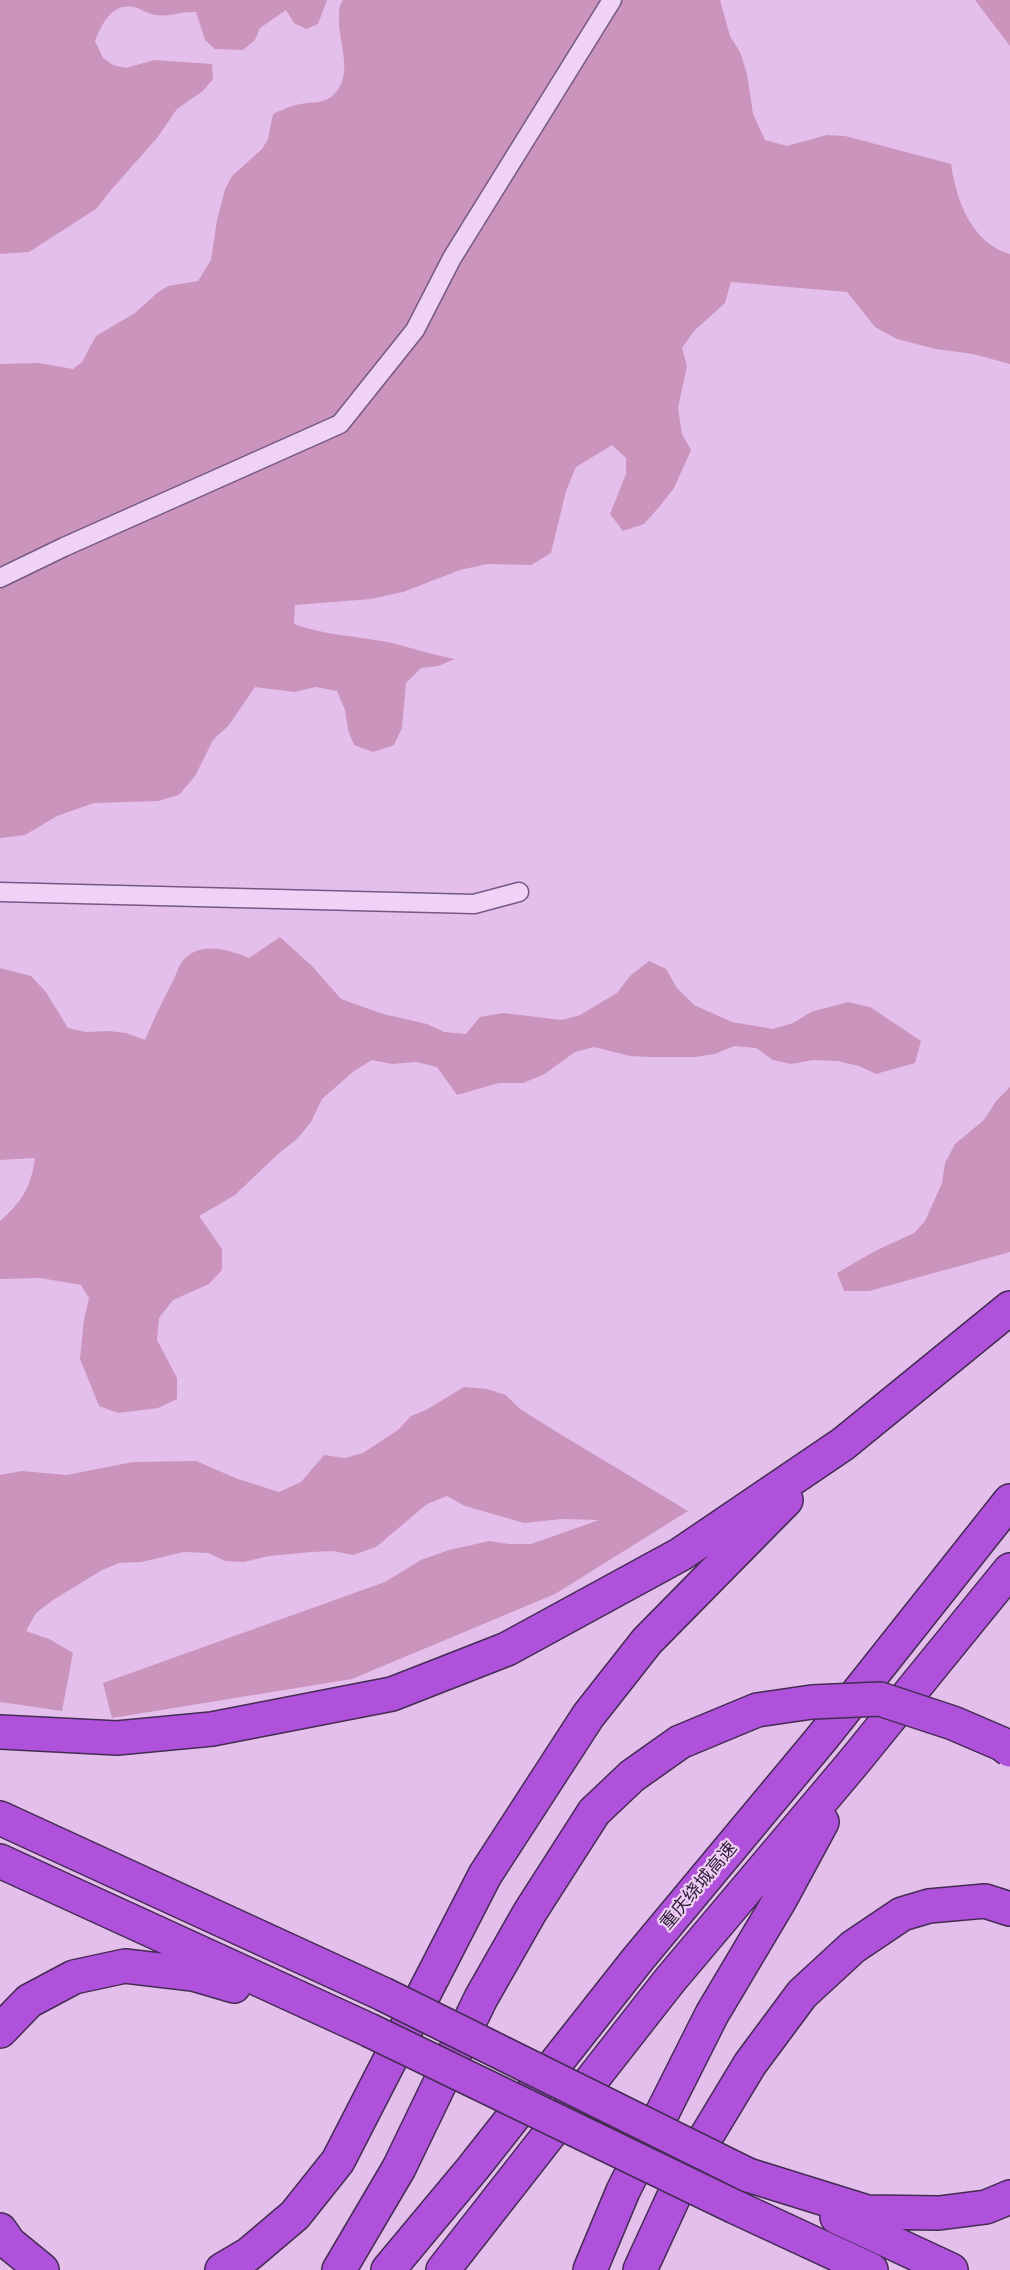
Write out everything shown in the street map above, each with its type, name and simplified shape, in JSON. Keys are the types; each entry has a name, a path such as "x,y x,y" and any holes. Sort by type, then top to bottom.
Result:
{"highway":[{"path":"0,1732 117,1738 212,1729 392,1694 507,1649 681,1554 843,1444 1010,1308"},
{"path":"222,2270 249,2254 295,2214 338,2161 485,1875 588,1716 647,1641 843,1444"},
{"name":"重庆绕城高速","path":"388,2270 473,2168 638,1959 822,1738 1010,1501"},
{"path":"443,2270 670,1980 853,1763 1010,1570"},
{"path":"339,2270 399,2168 481,1998 530,1912 594,1812 632,1776 680,1742 757,1710 812,1702 880,1699 953,1722 1002,1744 1010,1750"},
{"path":"590,2270 623,2191 712,2014 781,1898 853,1763"},
{"path":"0,1818 383,1994 748,2175 951,2270"},
{"path":"0,1861 335,2014 870,2270"},
{"path":"640,2270 686,2170 750,2064 802,1994 853,1947 902,1914 929,1906 985,1901 1010,1909"},
{"path":"0,2031 29,2001 74,1977 124,1966 193,1974 335,2014"},
{"path":"748,2175 867,2212 939,2213 986,2207 1010,2197"},
{"path":"0,2230 9,2243 42,2270"}],"street":[{"path":"0,578 64,547 340,424 415,330 452,258 612,0"},
{"path":"0,892 474,904 519,892"}],"shaded area":[{"path":"0,0 327,0 318,24 306,29 294,23 286,10 260,28 255,40 243,50 215,49 205,40 196,12 160,15 129,7 115,10 105,20 95,41 103,58 113,65 126,68 154,60 212,64 213,79 203,91 177,109 157,138 96,209 29,252 0,254"},
{"path":"343,0 720,0 730,36 740,52 747,74 753,114 765,140 787,146 827,135 845,136 951,164 957,192 968,219 985,241 1010,254 1010,364 897,339 875,327 847,292 731,282 725,303 694,331 682,348 687,366 678,408 682,434 691,450 674,488 644,524 623,531 610,514 626,474 626,458 612,445 576,467 566,491 551,553 531,565 487,564 460,570 403,592 371,599 295,605 294,624 305,628 387,642 455,659 438,666 421,668 406,683 402,728 394,745 373,752 354,745 348,730 345,710 337,691 316,687 294,692 255,687 229,725 213,740 195,776 179,795 158,801 94,803 57,816 25,835 0,838 0,364 39,363 73,369 82,362 96,336 135,313 157,293 168,286 198,281 211,260 217,220 225,189 232,176 262,149 268,139 273,114 296,105 323,101 331,97 343,80 344,60 339,18"},
{"path":"975,0 1010,0 1010,46"},
{"path":"280,937 313,967 341,999 383,1014 427,1024 444,1032 466,1034 480,1017 503,1013 562,1020 580,1015 617,993 630,976 649,961 666,969 677,988 694,1005 732,1022 773,1029 793,1023 811,1012 848,1002 870,1007 921,1041 915,1063 876,1074 859,1066 838,1061 813,1060 791,1064 773,1060 756,1048 734,1046 715,1054 695,1057 649,1057 630,1056 594,1047 575,1052 543,1075 523,1083 499,1083 457,1095 437,1067 416,1062 392,1064 372,1060 354,1071 322,1099 311,1122 297,1139 235,1195 199,1216 222,1249 222,1270 209,1284 173,1300 159,1318 157,1340 177,1378 177,1399 158,1408 118,1413 99,1406 80,1359 89,1298 81,1285 40,1278 0,1279 0,1221 20,1200 28,1186 35,1158 0,1160 0,968 31,976 46,992 68,1028 86,1032 126,1033 145,1040 181,963 188,956 195,951 213,948 249,958"},
{"path":"1010,1087 1010,1252 869,1291 844,1291 837,1273 875,1251 914,1233 925,1221 942,1183 945,1163 955,1144 984,1120 996,1101"},
{"path":"464,1387 487,1389 506,1395 520,1409 688,1511 555,1594 352,1679 112,1718 103,1683 385,1582 421,1560 449,1550 489,1541 531,1544 599,1520 562,1519 524,1523 465,1506 447,1496 427,1504 376,1547 353,1555 333,1551 312,1552 269,1556 244,1562 225,1561 208,1553 184,1552 141,1562 119,1563 102,1570 53,1600 36,1613 26,1631 49,1639 73,1653 62,1711 0,1702 0,1475 22,1471 67,1475 133,1462 196,1461 238,1479 279,1492 301,1482 324,1455 345,1458 363,1453 398,1430 411,1416 426,1410"}]}
